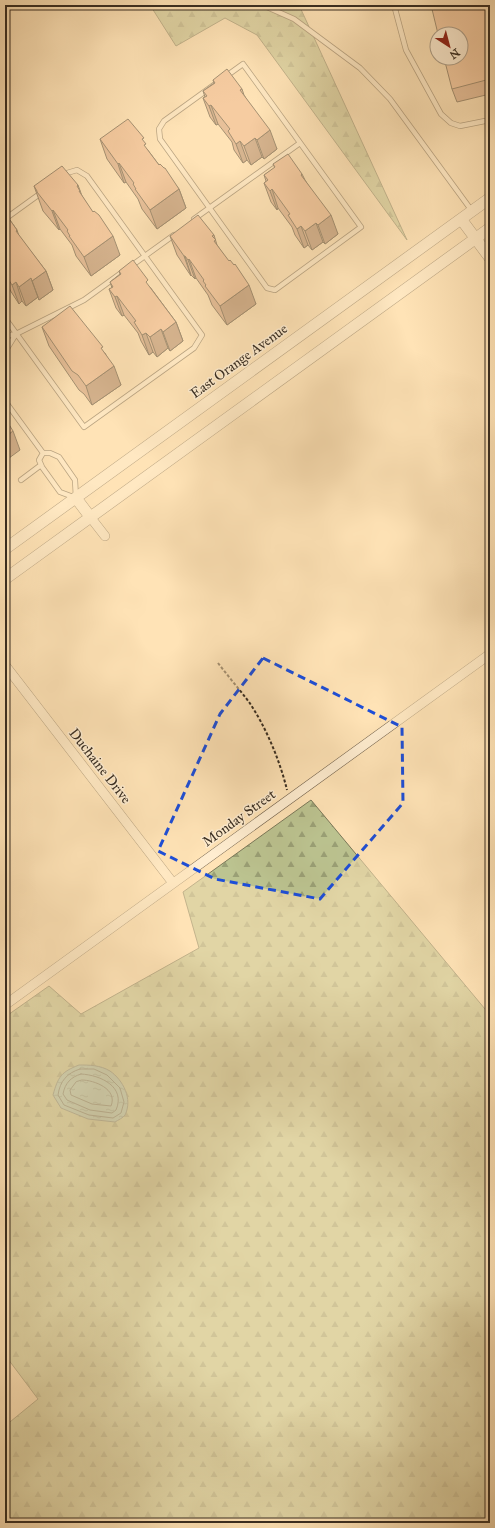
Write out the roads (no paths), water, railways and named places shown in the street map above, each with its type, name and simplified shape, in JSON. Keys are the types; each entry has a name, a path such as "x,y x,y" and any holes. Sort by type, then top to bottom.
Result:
{"street":[{"name":"East Orange Avenue","path":"5,549 490,198"},
{"path":"461,219 490,258"},
{"path":"5,579 490,228"},
{"path":"76,498 105,536"},
{"name":"Monday Street","path":"5,1005 490,654"},
{"name":"Duchaine Drive","path":"5,665 173,884"}],"lane":[{"path":"266,5 267,7 294,19 360,68 390,99 472,211"},
{"path":"394,5 406,50 441,114 451,123 460,126 490,120"},
{"path":"243,64 361,227 275,290 267,288 209,208 160,139 159,129 164,121 243,64"},
{"path":"192,221 300,143"},
{"path":"5,318 84,427 194,348 202,335 87,176 77,170 67,173 61,178"},
{"path":"5,219 42,191"},
{"path":"5,336 16,334 84,300 180,230"},
{"path":"5,350 16,334"},
{"path":"5,401 43,453"},
{"path":"43,453 50,453 58,457 75,480 76,498 60,492 41,465 40,460 43,453"},
{"path":"21,480 41,465"}],"water":[{"path":"79,1065 98,1066 110,1071 119,1079 125,1090 128,1103 125,1115 123,1117 115,1122 88,1119 61,1108 53,1095 59,1079 68,1070"}]}
